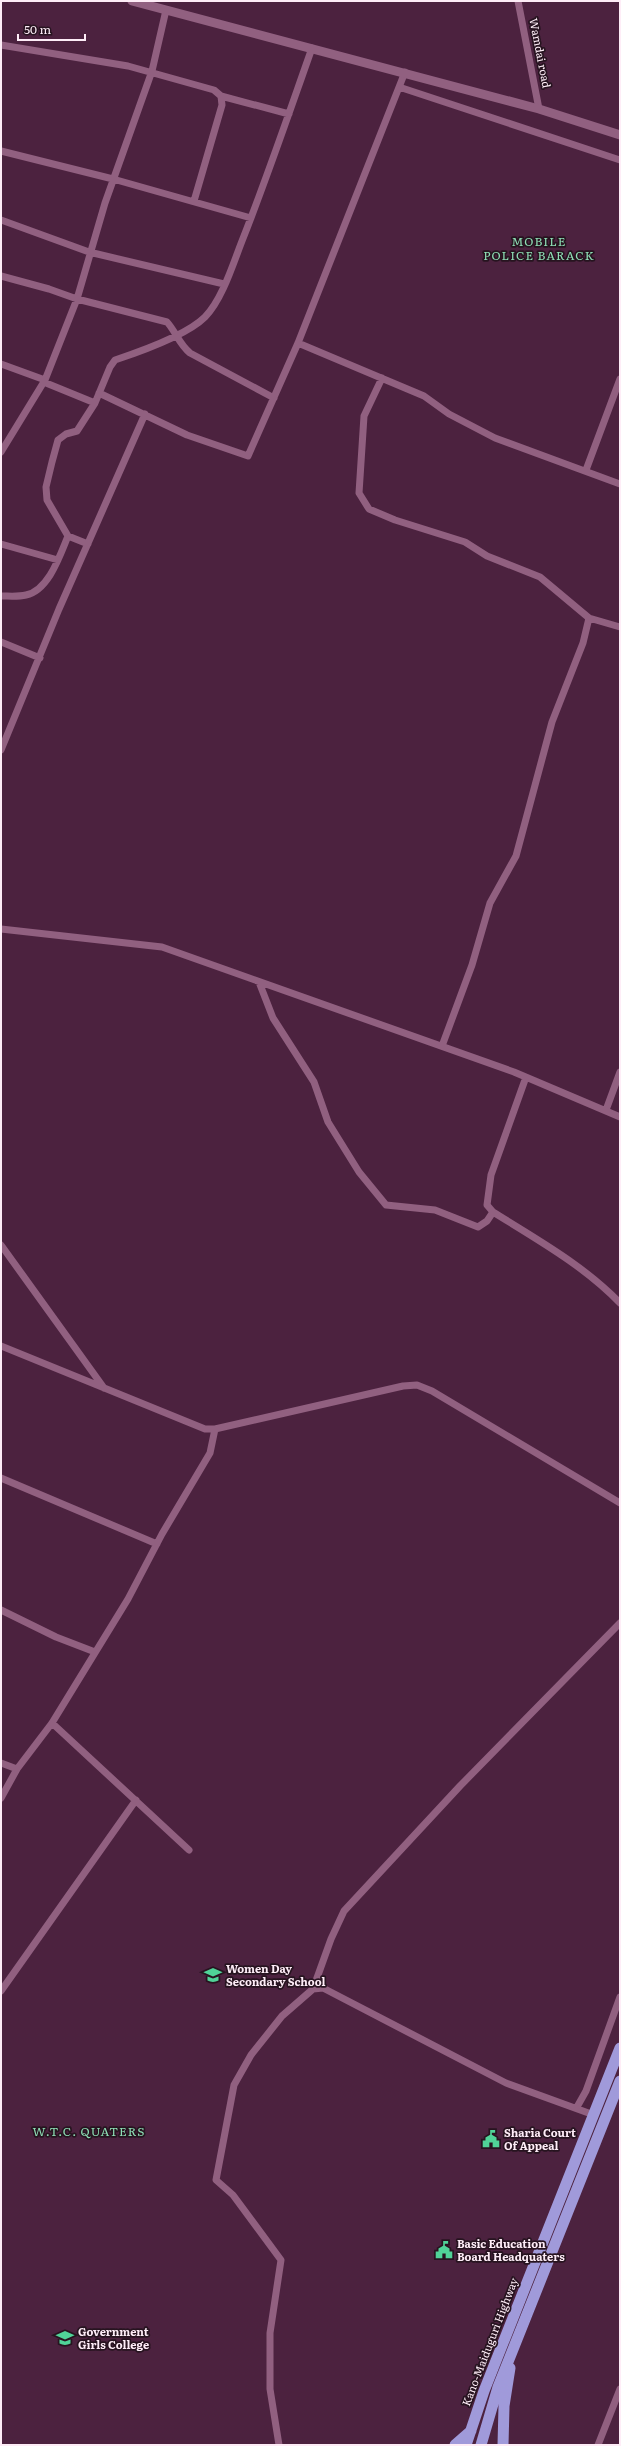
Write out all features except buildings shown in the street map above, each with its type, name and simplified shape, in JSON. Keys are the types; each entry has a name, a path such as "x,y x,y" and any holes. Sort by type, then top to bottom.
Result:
{"highway":[{"name":"Kano-Maiduguri Highway","path":"466,2445 484,2391 620,2048"},
{"name":"Kano-Maiduguri Highway","path":"481,2445 498,2386 620,2081"},
{"path":"503,2445 504,2406 514,2345"},
{"path":"455,2445 472,2429"}],"street":[{"path":"132,1 539,108 620,135"},
{"name":"Wamdai road","path":"518,1 539,108"},
{"path":"1,452 45,380 77,300 89,252 113,179 152,71 166,10"},
{"path":"1,45 82,57 152,71 214,90 221,96 289,114"},
{"path":"88,544 68,536 47,500 46,487 58,440 77,431 95,403 115,360 175,336 204,318 224,284 251,218 312,48"},
{"path":"99,393 187,435 248,456 298,343 405,72"},
{"path":"399,87 620,160"},
{"path":"194,201 222,105 221,96"},
{"path":"1,151 113,179 251,218"},
{"path":"1,220 89,252 224,284"},
{"path":"1,276 49,289 77,300 167,322 172,328 182,347 190,353 274,398"},
{"path":"298,343 424,396 449,414 495,438 586,470 620,484"},
{"path":"1,364 45,380 46,383 95,403"},
{"path":"382,378 364,416 359,493 369,509 395,520 465,542 487,556 540,577 589,618 620,627"},
{"path":"586,470 618,394 620,379"},
{"path":"1,750 59,609 145,414"},
{"path":"1,596 26,595 36,591 58,560 68,536"},
{"path":"1,544 58,560"},
{"path":"442,1046 472,965 490,903 516,856 552,722 567,680 583,643 589,618"},
{"path":"1,642 40,658"},
{"path":"1,929 162,946 258,982 526,1077 620,1117"},
{"path":"258,982 273,1018 314,1082 328,1122 359,1172 386,1205 435,1210 478,1227 487,1221 493,1212"},
{"path":"606,1110 620,1072"},
{"path":"526,1077 488,1185 487,1205 493,1212 554,1249 591,1275 620,1303"},
{"path":"1,1245 104,1388"},
{"path":"1,1346 205,1429 215,1429 403,1386 417,1385 460,1407 620,1503"},
{"path":"1,1798 17,1769 52,1723 128,1599 157,1544 210,1453 215,1429"},
{"path":"1,1478 157,1544"},
{"path":"1,1610 56,1637 95,1652"},
{"path":"279,2445 270,2389 270,2333 281,2260 233,2195 216,2180 234,2085 250,2055 282,2016 313,1989 330,1939 344,1912 460,1786 620,1623"},
{"path":"52,1723 189,1850"},
{"path":"1,1763 17,1769"},
{"path":"1,1991 136,1800"},
{"path":"313,1989 323,1988 506,2083 577,2107 594,2115"},
{"path":"577,2107 586,2091 620,1997"},
{"path":"598,2445 620,2389"}],"place":[{"name":"Women Day Secondary School","path":"213,1975"},
{"name":"Sharia Court Of Appeal","path":"491,2139"},
{"name":"Basic Education Board Headquaters","path":"444,2250"},
{"name":"Government Girls College","path":"65,2338"}],"district":[{"name":"MOBILE POLICE BARACK","path":"539,249"},
{"name":"W.T.C. QUATERS","path":"89,2132"}]}
